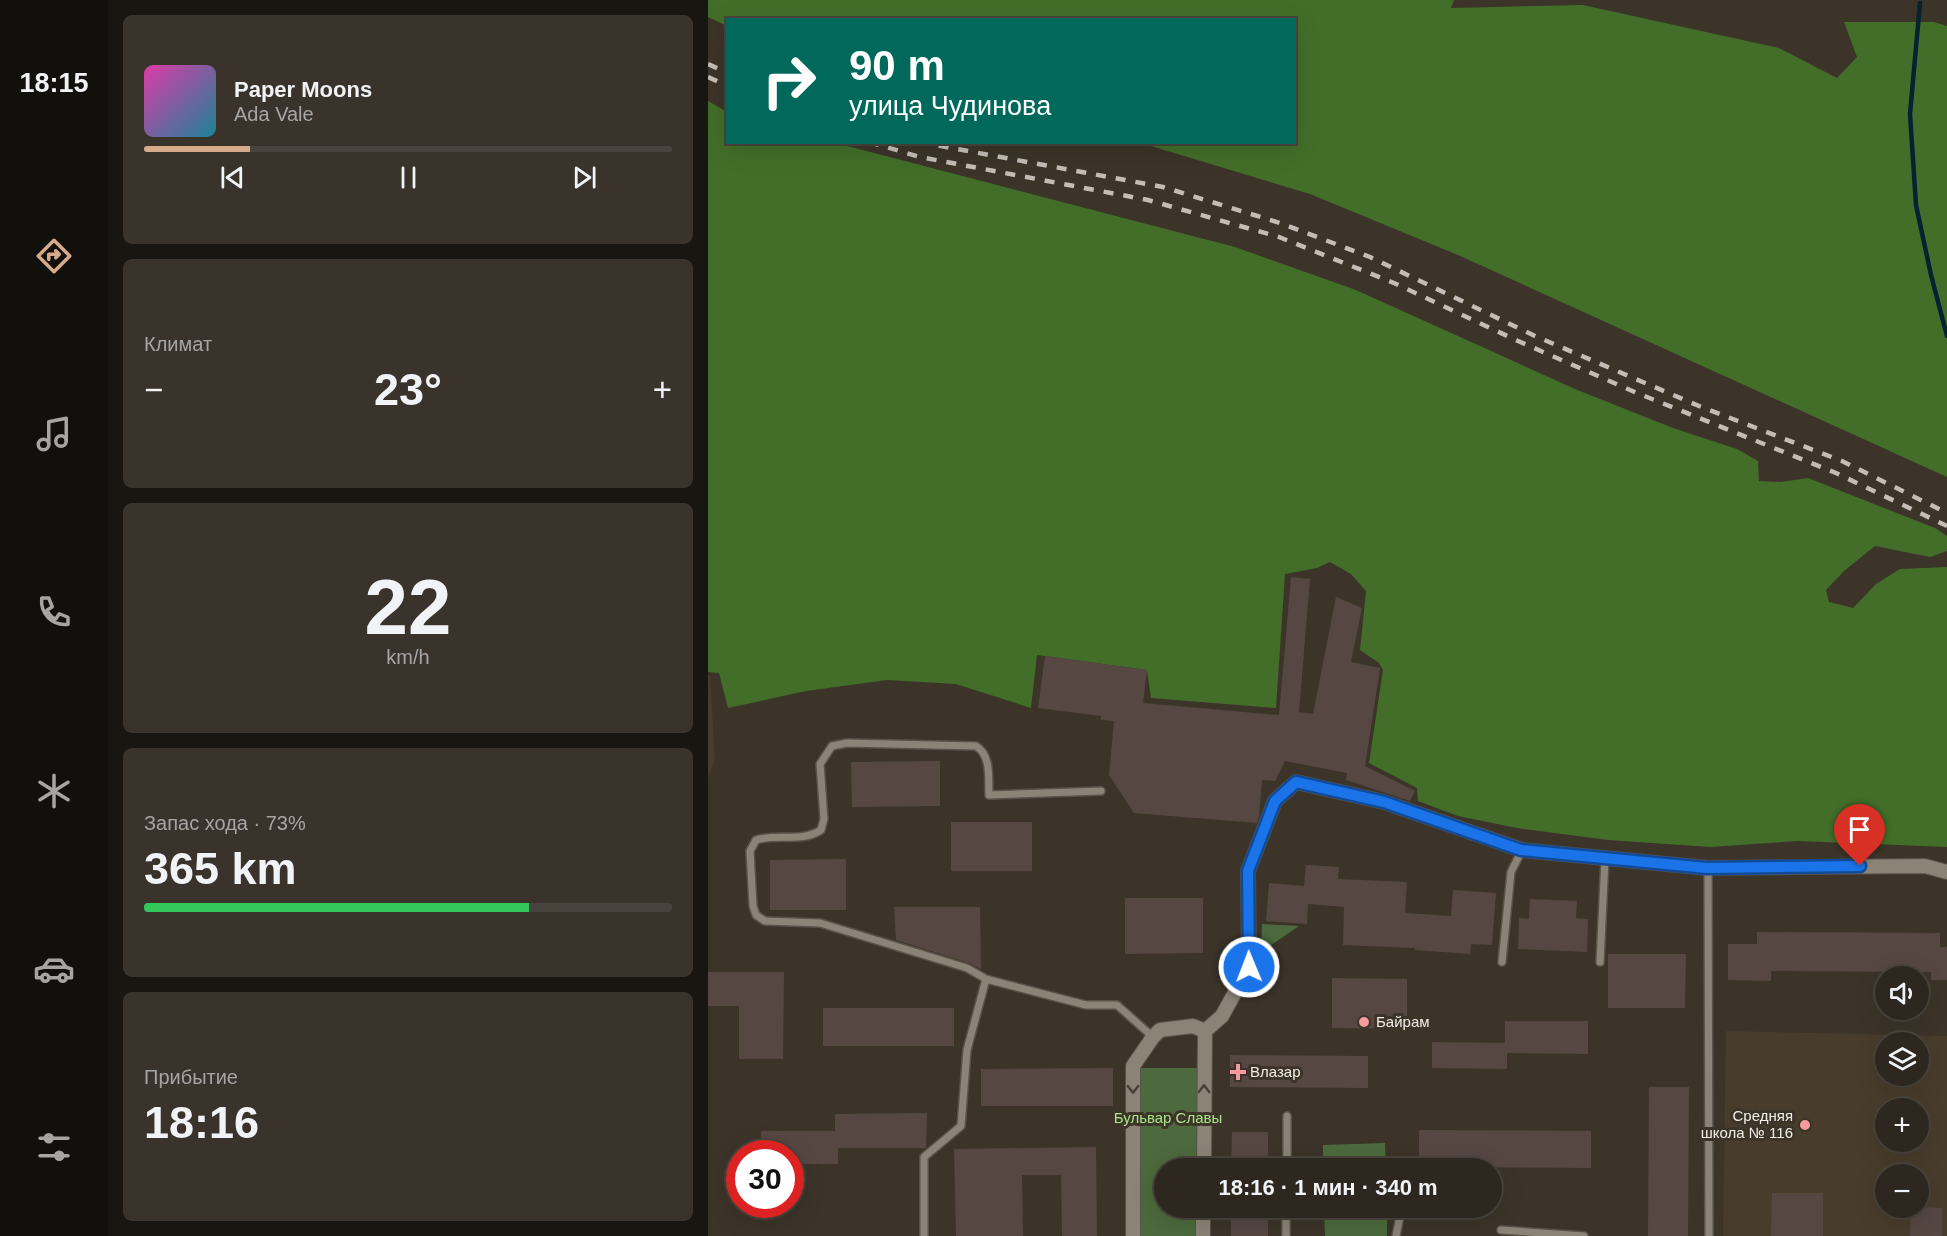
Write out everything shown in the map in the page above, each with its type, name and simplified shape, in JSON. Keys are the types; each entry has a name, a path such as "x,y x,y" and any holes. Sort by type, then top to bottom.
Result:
{"street":[{"path":"1204,1158 1205,1031 1222,1016 1249,967 1248,871 1275,801 1296,782 1384,802 1521,850 1707,868 1925,866 1947,872"},
{"path":"1133,1236 1133,1066 1160,1030 1193,1026 1205,1031"},
{"path":"1203,1218 1203,1236"}],"lane":[{"path":"1101,791 989,795 987,760 983,751 976,746 847,743 832,747 820,764 824,819 821,830 810,837 765,837 756,840 750,851 753,906 756,915 765,921 820,923 967,968 986,979 1086,1005 1118,1005 1153,1037"},
{"path":"1502,962 1511,872 1521,850"},
{"path":"1600,962 1605,859"},
{"path":"1707,868 1709,1236"},
{"path":"924,1236 924,1157 961,1126 967,1050 986,979"},
{"path":"1287,1116 1287,1158"},
{"path":"1286,1218 1286,1236"},
{"path":"1396,1236 1399,1221"},
{"path":"1501,1230 1584,1236"}],"shaded area":[{"path":"708,675 710,675 715,760 708,777"},
{"name":"Средняя школа № 116","path":"1726,1031 1875,1034 1875,1086 1929,1086 1929,1036 1947,1036 1947,1236 1723,1236"}],"green space":[{"path":"708,0 1454,0 1451,8 1583,5 1779,48 1837,78 1857,57 1844,22 1934,22 1947,26 1947,477 1458,255 1310,194 1144,144 1296,144 1296,18 726,18 726,26 708,17"},
{"path":"708,101 726,111 726,144 840,144 1235,247 1356,290 1575,389 1673,428 1737,449 1758,461 1759,481 1781,482 1808,478 1935,528 1947,536 1947,551 1930,557 1875,546 1844,571 1826,590 1829,602 1853,608 1876,584 1900,569 1947,567 1947,847 1798,841 1710,847 1608,840 1517,828 1458,816 1418,801 1417,788 1369,763 1383,670 1379,663 1360,650 1366,591 1351,574 1330,562 1317,568 1285,574 1276,708 1151,698 1147,670 1037,655 1031,708 956,684 887,680 806,691 728,708 719,673 708,672"},
{"path":"1262,924 1299,926 1261,952"},
{"name":"Бульвар Славы","path":"1137,1068 1199,1068 1199,1158 1154,1158 1154,1218 1199,1218 1199,1236 1137,1236"},
{"path":"1385,1143 1386,1158 1323,1158 1323,1145"},
{"path":"1324,1218 1387,1218 1387,1236 1325,1236"}],"building":[{"path":"1291,577 1310,579 1299,712 1313,714 1336,597 1362,608 1351,662 1380,668 1365,766 1415,791 1410,801 1346,780 1347,773 1285,761 1275,781 1262,780 1257,823 1134,813 1109,775 1114,721 1101,720 1101,716 1038,708 1045,656 1147,670 1143,703 1279,715"},
{"path":"940,761 940,806 852,807 851,762"},
{"path":"951,822 1032,822 1032,871 951,871"},
{"path":"846,859 846,910 770,910 770,860"},
{"path":"1306,865 1339,867 1338,879 1407,882 1405,913 1451,916 1453,890 1496,893 1492,945 1471,944 1470,954 1415,950 1415,948 1343,945 1344,907 1308,904 1307,924 1266,921 1269,883 1304,886"},
{"path":"1125,898 1203,898 1203,953 1125,954"},
{"path":"1530,899 1577,901 1576,918 1588,919 1587,952 1518,949 1519,918 1529,919"},
{"path":"894,907 980,907 981,969 969,963 896,940"},
{"path":"1757,932 1940,933 1940,947 1947,947 1947,980 1931,980 1929,966 1875,966 1875,972 1771,971 1771,981 1728,980 1728,944 1757,944"},
{"path":"1608,954 1686,954 1685,1008 1608,1008"},
{"path":"708,972 784,972 783,1059 739,1059 739,1006 708,1006"},
{"path":"1332,978 1407,979 1407,1029 1332,1028"},
{"path":"823,1008 954,1008 954,1046 823,1046"},
{"path":"1505,1021 1588,1021 1588,1054 1507,1053 1507,1069 1432,1068 1432,1042 1505,1043"},
{"path":"1230,1055 1368,1056 1368,1088 1230,1087"},
{"path":"1113,1068 1113,1106 981,1106 981,1069"},
{"path":"1649,1087 1689,1087 1688,1236 1648,1236"},
{"path":"927,1113 926,1148 838,1148 838,1164 804,1164 804,1140 761,1140 761,1131 835,1131 835,1114"},
{"path":"1419,1130 1591,1131 1591,1168 1502,1167 1502,1158 1419,1158"},
{"path":"1232,1132 1268,1132 1268,1158 1231,1158"},
{"path":"1096,1147 1097,1236 1062,1236 1061,1175 1022,1175 1023,1236 956,1236 954,1149"},
{"path":"1772,1193 1823,1193 1823,1236 1771,1236"},
{"path":"1929,1207 1942,1208 1942,1236 1910,1236 1911,1218 1929,1218"},
{"path":"1231,1218 1268,1218 1268,1236 1231,1236"}],"waterway":[{"path":"1920,3 1910,114 1916,205 1947,336"}],"railway":[{"path":"708,64 726,72"},
{"path":"708,77 726,85"},
{"path":"876,144 920,157 1148,200 1279,237 1394,283 1637,393 1836,473 1947,526"},
{"path":"930,144 1163,187 1280,223 1370,257 1535,336 1699,406 1842,461 1947,513"}],"place":[{"name":"Байрам","path":"1364,1022"},
{"name":"Влазар","path":"1238,1072"},
{"name":"Средняя школа № 116","path":"1805,1125"}],"route":[{"path":"1249,967 1248,871 1275,801 1296,782 1384,802 1521,850 1707,868 1860,866"}]}
